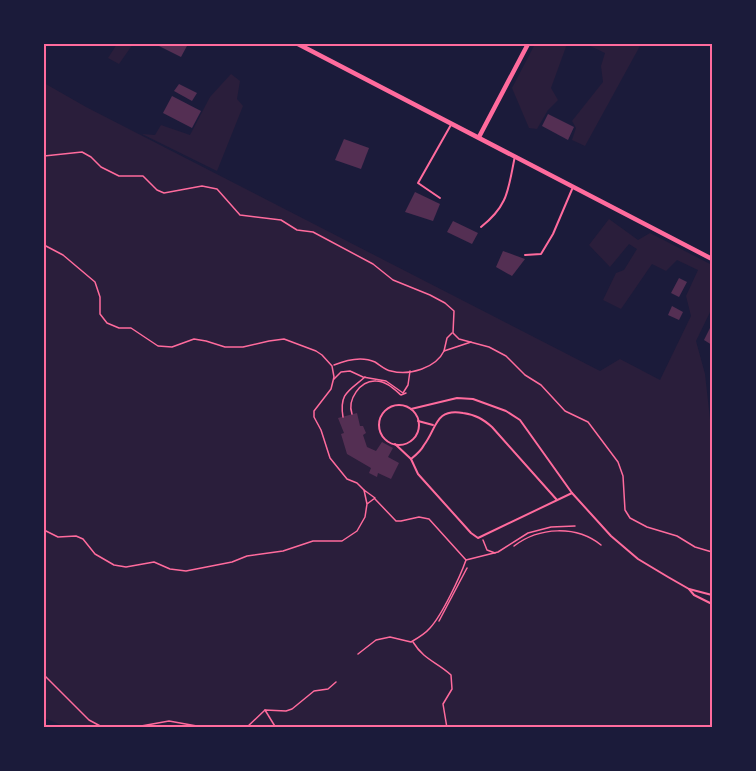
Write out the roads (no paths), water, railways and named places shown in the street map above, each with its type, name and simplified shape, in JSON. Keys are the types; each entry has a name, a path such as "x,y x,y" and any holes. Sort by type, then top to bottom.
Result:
{"street":[{"path":"298,44 712,259"},
{"path":"479,137 528,44"}],"lane":[{"path":"440,198 418,183 452,123"},
{"path":"481,227 496,216 506,200 515,156"},
{"path":"525,255 541,254 553,234 573,187"},
{"path":"411,409 457,398 473,399 506,411 519,420 573,493 611,536 638,559 689,589 712,595"},
{"path":"405,406 411,409 418,421 419,427 413,439 402,445 389,442 381,433 383,414 393,407 405,406"},
{"path":"411,459 426,444 434,426 442,416 450,412 460,412 483,418 558,500"},
{"path":"418,421 434,426"},
{"path":"395,444 411,459 418,474 478,538 573,493"},
{"path":"689,589 694,595 712,604"}]}
